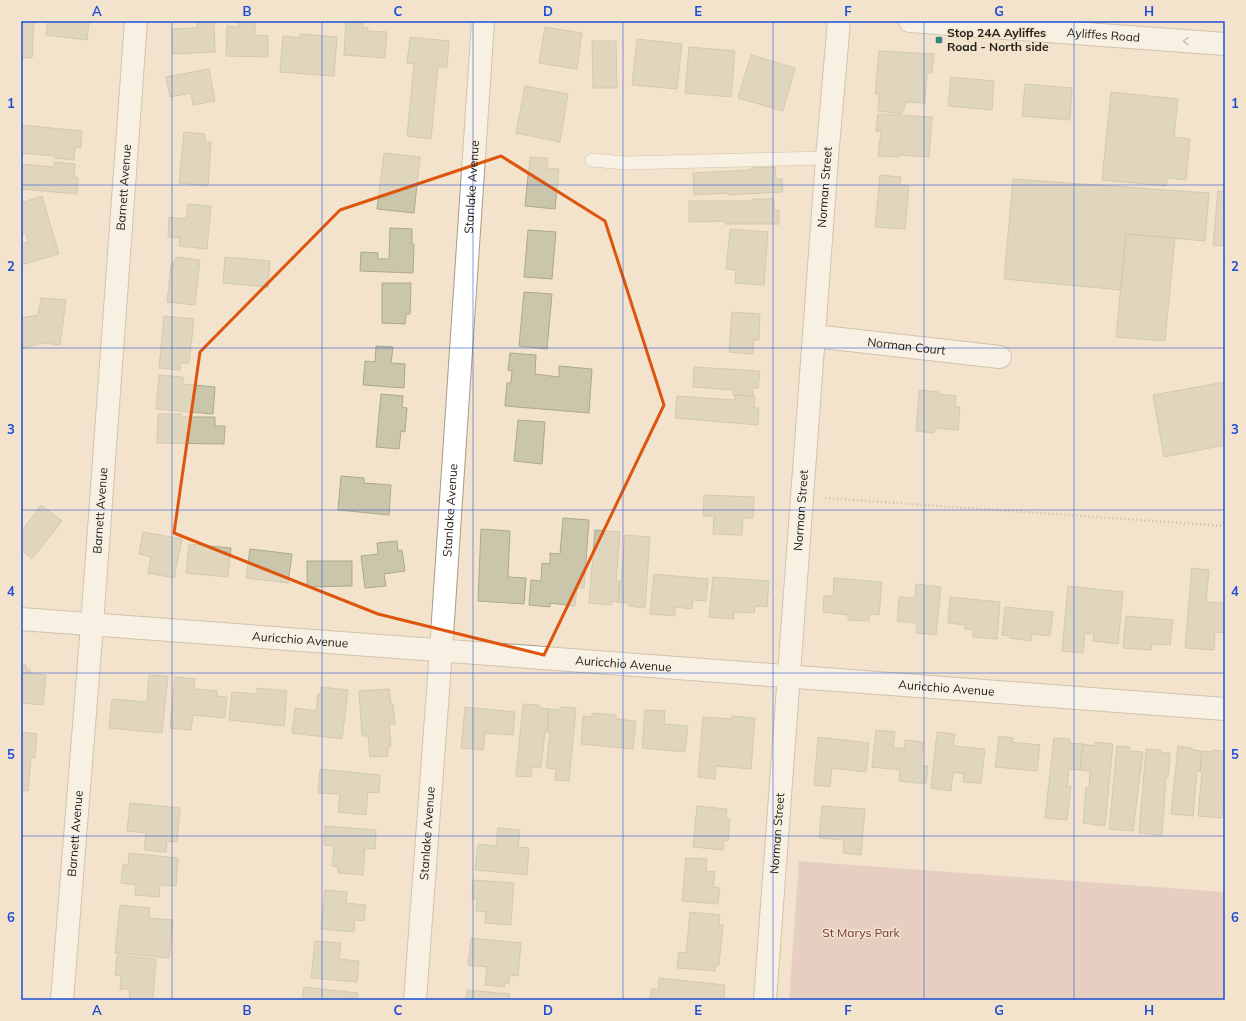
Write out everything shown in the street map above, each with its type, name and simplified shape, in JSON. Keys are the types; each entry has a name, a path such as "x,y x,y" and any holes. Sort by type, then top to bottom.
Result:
{"street":[{"name":"Barnett Avenue","path":"62,1000 92,624 136,21"},
{"name":"Stanlake Avenue","path":"414,1000 441,650 483,21"},
{"name":"Norman Street","path":"765,1000 826,158 839,21"},
{"name":"Ayliffes Road","path":"910,21 1225,44"},
{"name":"Norman Court","path":"814,336 1000,357"},
{"name":"Auricchio Avenue","path":"21,619 1225,709"}],"lane":[{"path":"592,160 625,162 826,158"}],"path":[{"path":"802,496 1225,526"}],"highlighted area":[{"path":"501,156 605,221 664,405 544,655 378,614 174,533 200,352 340,210"}],"green space":[{"name":"St Marys Park","path":"799,861 1225,892 1225,1000 789,1000"}],"building":[{"path":"21,21 34,21 32,58 21,57"},
{"path":"48,21 89,22 87,40 46,35"},
{"path":"197,21 214,21 215,52 173,54 172,29 197,28"},
{"path":"239,21 255,21 255,35 268,36 268,57 226,56 227,26 239,27"},
{"path":"346,22 363,23 362,27 368,28 368,31 387,32 385,58 344,55"},
{"path":"545,27 582,33 577,69 539,63"},
{"path":"300,34 337,37 334,76 280,72 283,36 300,38"},
{"path":"410,37 449,41 447,67 438,67 431,139 407,136 414,64 407,63"},
{"path":"637,39 682,44 677,89 632,85"},
{"path":"592,41 616,41 617,88 593,88"},
{"path":"689,47 735,51 731,97 685,93"},
{"path":"879,51 934,54 932,73 927,73 925,103 906,102 902,114 878,111 879,94 875,94"},
{"path":"751,55 795,68 783,111 738,98"},
{"path":"209,69 215,101 193,105 191,93 170,97 166,77"},
{"path":"951,77 994,81 992,110 948,106"},
{"path":"1025,84 1072,88 1070,120 1022,116"},
{"path":"525,86 568,94 560,142 516,133"},
{"path":"1111,92 1178,99 1174,137 1190,139 1186,180 1167,178 1166,186 1102,180"},
{"path":"878,114 932,117 929,157 899,155 899,157 878,156 881,132 876,131"},
{"path":"21,125 82,131 81,148 75,147 74,160 55,158 55,156 21,153"},
{"path":"184,132 205,134 205,142 211,142 208,186 179,183"},
{"path":"384,153 420,157 414,213 377,209"},
{"path":"530,157 548,158 547,168 559,169 555,209 525,206"},
{"path":"54,162 75,164 74,177 78,178 77,194 21,189 21,164 54,167"},
{"path":"775,167 776,179 782,179 783,192 694,195 693,173 751,170 751,168"},
{"path":"880,175 901,177 900,185 909,186 905,229 875,227"},
{"path":"1013,179 1209,193 1205,241 1126,234 1121,290 1004,279"},
{"path":"1218,191 1225,192 1225,246 1213,245"},
{"path":"42,196 59,254 21,265 21,244 28,242 26,233 21,234 21,203"},
{"path":"752,199 774,199 774,210 779,210 779,224 725,224 725,221 689,222 689,201 752,201"},
{"path":"188,204 211,206 207,249 179,246 180,238 168,237 169,217 186,219"},
{"path":"390,228 412,229 412,244 414,244 413,273 360,271 361,252 378,253 378,259 389,259"},
{"path":"730,229 768,232 764,285 735,283 736,270 726,269"},
{"path":"528,230 556,232 552,279 524,277"},
{"path":"1126,234 1175,238 1165,341 1116,337"},
{"path":"176,257 200,260 195,305 167,302 171,265 173,265 173,261 175,262"},
{"path":"225,257 270,261 268,287 223,283"},
{"path":"382,283 411,283 410,314 406,314 405,324 382,323"},
{"path":"524,292 552,294 547,349 519,346"},
{"path":"41,298 66,300 60,345 44,343 21,348 21,318 38,315"},
{"path":"732,312 760,314 759,340 754,340 753,354 729,352"},
{"path":"164,316 194,319 189,363 180,363 180,370 159,368"},
{"path":"376,346 393,347 391,363 405,364 404,388 363,385 365,361 375,362"},
{"path":"510,353 536,355 535,374 559,377 559,366 592,369 589,413 505,406 507,383 511,383 512,371 508,370"},
{"path":"694,367 760,371 758,388 753,388 753,396 733,395 733,390 693,387"},
{"path":"159,375 183,377 183,384 215,387 213,414 156,409"},
{"path":"1225,382 1225,445 1164,457 1153,395"},
{"path":"919,390 939,392 939,394 956,396 955,407 960,407 958,430 935,428 934,433 916,431"},
{"path":"381,394 403,396 402,407 407,408 405,432 401,431 399,449 376,447"},
{"path":"735,395 755,396 754,408 759,408 758,425 675,418 677,396 735,400"},
{"path":"158,414 182,414 182,417 215,417 215,426 225,426 224,444 157,443"},
{"path":"518,420 545,422 542,464 514,461"},
{"path":"341,476 364,478 364,483 391,485 389,515 338,510"},
{"path":"704,495 754,497 753,518 743,518 742,535 713,534 714,516 703,516"},
{"path":"41,505 62,521 32,559 21,550 21,532"},
{"path":"563,518 589,520 584,588 577,588 575,606 550,603 550,607 529,605 531,580 541,581 542,563 550,564 550,553 560,554"},
{"path":"481,529 510,531 508,577 526,578 524,604 478,601"},
{"path":"595,530 620,532 616,581 620,581 618,602 612,601 612,605 589,603"},
{"path":"143,532 182,539 174,578 148,573 151,557 139,554"},
{"path":"625,535 650,537 645,608 629,606 629,603 618,602"},
{"path":"397,541 398,551 402,550 405,571 384,574 386,586 365,588 361,556 378,554 377,543"},
{"path":"189,544 231,548 228,577 186,573"},
{"path":"250,549 292,554 288,583 246,578"},
{"path":"307,561 352,561 352,586 307,587"},
{"path":"1192,568 1209,570 1206,602 1225,603 1225,633 1215,632 1214,650 1185,648"},
{"path":"654,574 708,579 706,601 693,600 692,609 675,607 675,616 650,614"},
{"path":"713,577 769,581 767,607 755,606 754,613 734,612 734,619 709,617"},
{"path":"834,578 882,582 879,615 869,614 869,621 848,620 848,615 823,612 824,596 833,596"},
{"path":"916,584 941,587 936,635 916,633 917,623 897,621 899,597 915,598"},
{"path":"1068,586 1123,592 1118,644 1093,641 1094,634 1085,633 1083,653 1062,651"},
{"path":"950,597 1000,602 997,639 973,637 973,630 965,629 965,625 948,623"},
{"path":"1005,607 1053,612 1050,636 1032,634 1031,641 1010,638 1010,636 1002,635"},
{"path":"1126,616 1173,620 1170,645 1152,644 1151,650 1123,648"},
{"path":"21,665 26,665 26,669 30,669 30,674 46,675 43,705 21,703"},
{"path":"149,675 168,676 162,733 109,728 112,699 147,702"},
{"path":"175,677 195,679 194,689 217,691 217,696 227,697 225,718 193,715 191,730 170,728"},
{"path":"321,687 348,690 342,739 292,733 295,708 316,711 318,694 321,694"},
{"path":"257,688 287,691 284,726 229,720 232,692 257,694"},
{"path":"389,689 391,704 393,704 395,724 389,724 391,746 388,747 388,756 370,757 368,736 362,736 359,691"},
{"path":"523,704 539,705 539,708 549,709 541,768 532,767 531,777 516,776"},
{"path":"465,707 515,712 513,735 485,733 483,750 461,748"},
{"path":"560,707 576,708 569,781 555,780 556,769 546,768 550,732 547,732 549,709 560,710"},
{"path":"645,710 665,711 664,724 688,726 685,752 642,748"},
{"path":"592,713 616,715 616,719 636,721 633,749 581,744 583,716 592,717"},
{"path":"732,716 755,718 751,769 716,766 715,779 698,777 703,717 731,719"},
{"path":"876,730 895,732 893,747 904,749 905,740 923,742 921,766 928,766 926,784 899,781 900,770 872,767"},
{"path":"21,732 37,734 35,758 31,757 28,791 21,790"},
{"path":"937,732 955,734 953,746 985,749 981,783 963,782 964,774 953,772 951,791 931,788"},
{"path":"999,736 1013,738 1012,742 1040,745 1037,771 995,767"},
{"path":"818,737 869,743 866,772 832,768 830,787 814,785"},
{"path":"1054,738 1070,739 1069,743 1083,744 1080,770 1069,769 1067,786 1071,786 1067,820 1045,818"},
{"path":"1095,742 1113,744 1105,826 1083,823 1086,787 1089,788 1090,771 1080,770 1083,744 1095,746"},
{"path":"1117,746 1130,747 1130,751 1143,752 1133,831 1109,829"},
{"path":"1178,746 1202,751 1200,771 1197,771 1193,816 1171,814"},
{"path":"1146,749 1161,750 1161,753 1170,753 1168,777 1166,777 1162,835 1139,833"},
{"path":"1212,750 1225,751 1225,786 1222,818 1198,816 1202,772 1200,771 1202,751 1211,752"},
{"path":"320,769 380,775 379,793 368,792 366,815 338,812 340,794 318,793"},
{"path":"130,803 180,808 177,842 167,841 166,852 144,850 146,833 127,831"},
{"path":"697,806 727,809 726,818 730,819 728,841 724,840 723,850 693,847"},
{"path":"822,806 865,809 861,855 843,853 844,840 819,838"},
{"path":"325,826 376,830 375,849 365,848 363,875 338,873 338,867 332,866 334,846 324,845"},
{"path":"498,828 520,830 518,847 529,848 527,875 475,870 478,844 496,846"},
{"path":"129,853 178,858 176,886 160,885 159,897 135,895 136,885 121,883 123,864 128,865"},
{"path":"686,858 707,859 706,871 715,872 713,887 720,888 718,904 682,901"},
{"path":"473,880 514,883 511,925 485,923 486,912 476,911 477,899 472,899"},
{"path":"325,890 347,892 346,903 366,905 364,921 355,920 354,932 321,929"},
{"path":"120,905 150,908 149,918 173,920 169,958 115,953"},
{"path":"690,912 720,915 719,925 723,925 719,965 716,965 715,971 677,968 679,952 686,953"},
{"path":"471,938 521,943 518,976 510,975 509,983 505,983 504,987 485,985 487,967 468,965"},
{"path":"315,941 341,943 339,959 359,961 357,982 311,978"},
{"path":"117,955 156,959 153,1000 129,1000 130,989 120,989 121,976 115,975"},
{"path":"659,978 725,985 724,1000 650,1000 651,989 659,989"},
{"path":"304,987 358,993 357,1000 302,1000"},
{"path":"467,990 510,994 509,1000 466,1000"}],"place":[{"name":"Stop 24A Ayliffes Road - North side","path":"939,40"}]}
